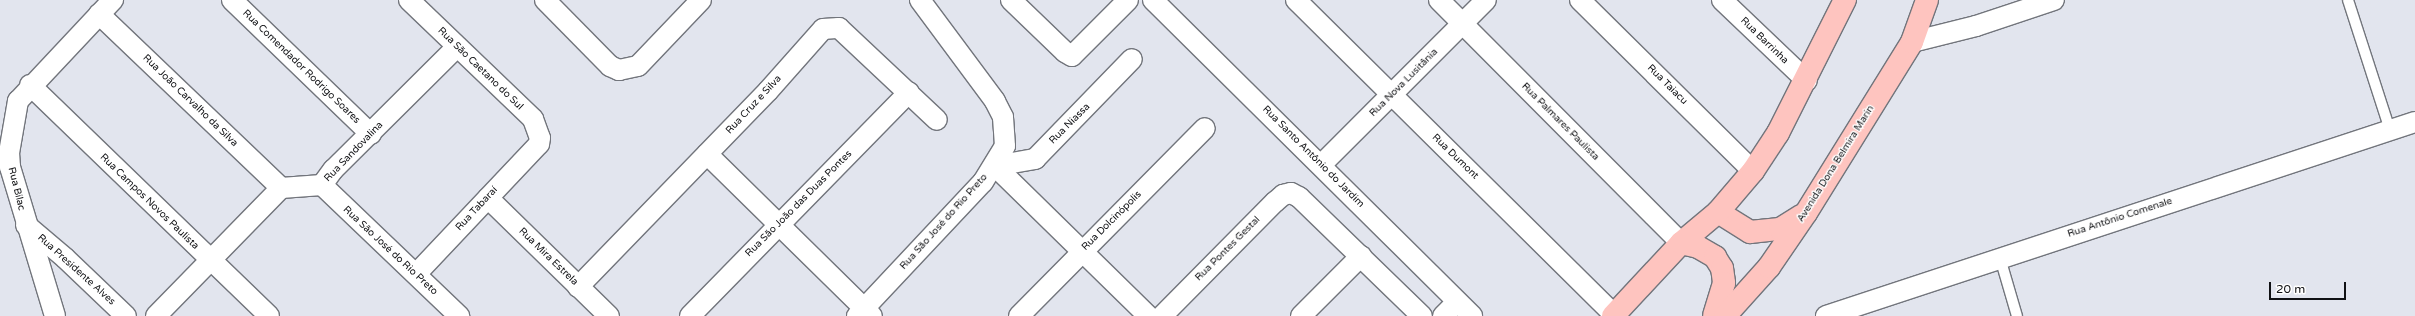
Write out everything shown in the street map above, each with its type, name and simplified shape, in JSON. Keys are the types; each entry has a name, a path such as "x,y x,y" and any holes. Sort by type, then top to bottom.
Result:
{"main road":[{"path":"1613,315 1681,243 1718,212 1753,171 1778,134 1807,81 1845,0"},
{"name":"Avenida Dona Belmira Marin","path":"1725,315 1768,267 1806,213 1912,42 1927,0"},
{"path":"1718,212 1750,232 1763,233 1780,230 1806,213"},
{"path":"1681,243 1698,248 1715,257 1722,268 1722,290 1725,315"}],"street":[{"name":"Rua Bilac","path":"55,316 26,225 10,167 4,153 18,101 30,85 112,0"},
{"name":"Rua Comendador Rodrigo Soares","path":"232,0 370,134"},
{"name":"Rua São Caetano do Sul","path":"409,0 533,119 538,128 539,144"},
{"path":"549,2 610,66 619,70 638,66 701,0"},
{"name":"Rua São José do Rio Preto","path":"864,314 994,166 1005,146 1003,117 977,74 920,0"},
{"path":"1011,0 1065,52 1072,56 1088,43 1128,0"},
{"name":"Rua Santo Antônio do Jardim","path":"1153,0 1472,316"},
{"name":"Rua Dumont","path":"1296,0 1394,95 1613,315"},
{"name":"Rua Palmares Paulista","path":"1439,0 1681,243"},
{"name":"Rua Nova Lusitânia","path":"1321,166 1394,95 1486,0"},
{"name":"Rua Taiacu","path":"1580,0 1753,171"},
{"name":"Rua Barrinha","path":"1722,0 1807,81"},
{"path":"1912,42 1976,26 2054,0"},
{"name":"Rua João Carvalho da Silva","path":"99,14 281,188"},
{"name":"Rua Cruz e Silva","path":"578,287 707,154 823,29 830,27 839,28 909,92 937,120"},
{"name":"Rua Sandovalina","path":"281,188 322,185 333,170 457,47"},
{"name":"Rua Niassa","path":"994,166 1035,159 1132,59"},
{"name":"Rua Campos Novos Paulista","path":"30,85 204,255 269,316"},
{"name":"Rua São João das Duas Pontes","path":"690,316 778,224 909,92"},
{"name":"Rua Antônio Comenale","path":"1826,316 2415,122"},
{"name":"Rua Dolcinópolis","path":"1019,316 1205,128"},
{"name":"Rua Tabaraí","path":"416,274 539,144"},
{"path":"707,154 778,224 864,314"},
{"path":"994,166 1148,316"},
{"name":"Rua São José do Rio Preto","path":"322,185 459,316"},
{"path":"156,316 281,188"},
{"name":"Rua Pontes Gestal","path":"1162,316 1283,195 1291,193 1299,197 1360,256"},
{"name":"Rua Mira Estrela","path":"488,198 608,316"},
{"name":"Rua Presidente Alves","path":"26,225 126,316"},
{"path":"1301,316 1360,256 1422,316"},
{"path":"1443,316 1457,302"}],"lane":[{"path":"2348,0 2390,130"},
{"path":"2000,258 2017,316"}]}
